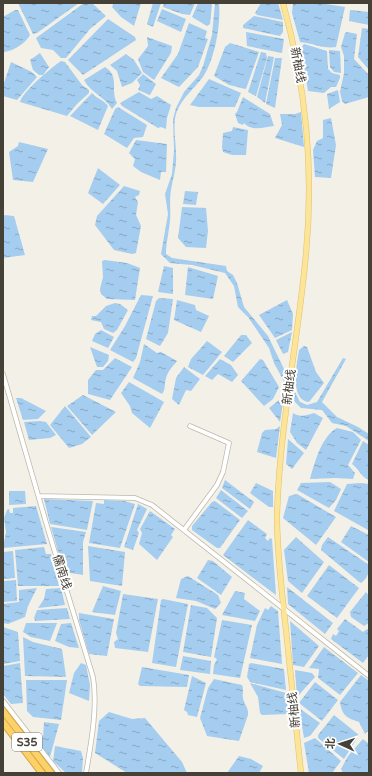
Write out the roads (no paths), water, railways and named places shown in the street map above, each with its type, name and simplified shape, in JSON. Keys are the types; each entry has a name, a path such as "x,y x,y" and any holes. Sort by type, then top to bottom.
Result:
{"highway":[{"name":"S35","path":"3,711 51,773"},
{"name":"S35","path":"3,722 42,773"}],"main road":[{"name":"新柚线","path":"283,3 302,82 308,145 309,189 306,254 280,462 277,518 284,610 300,773"}],"street":[{"name":"儒南线","path":"3,374 93,677 95,688 94,710 86,773"},
{"path":"184,530 217,485 223,472 229,443 190,426"},
{"path":"39,496 135,498 152,505 369,676"},
{"path":"3,701 59,773"}],"water":[{"path":"18,3 79,3 37,33 33,34"},
{"path":"84,3 93,4 106,16 90,29 66,58 61,58 53,50 41,48 36,38"},
{"path":"114,3 141,3 134,26 121,17 112,7"},
{"path":"153,3 161,3 153,27 147,24"},
{"path":"164,3 195,3 190,15 182,14 163,7"},
{"path":"198,3 210,3 212,5 210,24 207,26 192,17"},
{"path":"215,3 219,3 219,21 211,61 203,77 182,101 176,116 174,127 176,163 170,194 170,220 166,254 172,258 226,266 227,271 233,275 237,283 244,307 268,336 300,402 307,405 317,402 343,358 346,359 322,402 337,417 369,434 369,441 346,426 332,423 322,410 301,408 295,402 274,363 269,348 248,317 238,307 234,286 225,273 192,265 170,263 161,254 168,214 165,194 172,174 174,151 173,119 176,108 184,92 199,75 203,66 212,35"},
{"path":"261,3 278,3 283,20 257,15 255,13"},
{"path":"293,3 320,3 345,7 336,47 327,47 300,42 292,13"},
{"path":"162,9 186,19 181,32 157,21"},
{"path":"15,10 18,10 30,35 18,46 7,52 3,52 3,17"},
{"path":"350,10 369,12 369,25 349,21"},
{"path":"254,16 283,22 283,32 280,36 243,28 243,25"},
{"path":"108,19 135,37 136,40 83,75 68,60"},
{"path":"189,23 207,31 205,38 208,39 198,67 179,87 161,78 178,54"},
{"path":"362,28 369,29 369,70 358,57"},
{"path":"246,32 284,39 282,53 247,46"},
{"path":"345,33 357,34 354,59 369,75 369,97 345,104 342,101 340,92 344,73 344,56 341,47"},
{"path":"147,37 172,46 171,53 154,80 143,72 138,59 148,46"},
{"path":"230,43 259,52 246,89 229,85 214,76 225,47"},
{"path":"304,44 327,51 328,69 332,73 340,75 336,87 331,87 324,93 308,91 301,48"},
{"path":"329,50 340,51 341,73 334,72 330,67"},
{"path":"261,52 266,53 267,58 256,96 248,92"},
{"path":"40,53 49,67 43,75 39,75 33,70 30,60"},
{"path":"126,54 134,60 142,73 132,83 122,87 117,71 110,65"},
{"path":"268,56 274,57 265,103 257,97"},
{"path":"275,58 282,58 275,108 266,104"},
{"path":"61,61 65,62 82,85 89,90 89,93 67,116 20,102 26,92 44,74"},
{"path":"11,62 32,72 37,77 17,100 3,96 3,86"},
{"path":"105,67 110,71 114,79 114,93 117,103 112,109 106,101 90,88 84,80"},
{"path":"143,74 156,84 150,95 138,90 140,85 137,80"},
{"path":"209,79 241,93 235,107 199,107 190,105"},
{"path":"338,90 340,102 329,109 327,94"},
{"path":"139,92 151,99 157,96 171,105 167,118 166,129 161,127 158,128 122,106 120,103"},
{"path":"92,93 105,102 108,106 98,130 70,116"},
{"path":"243,97 270,114 274,126 255,128 247,126 244,123 243,125 238,123 235,114"},
{"path":"118,107 147,125 143,137 134,138 127,148 104,134 115,109"},
{"path":"301,112 304,147 275,138 282,125 280,114 295,114"},
{"path":"331,118 336,145 331,178 315,177 313,150 317,141 323,138 323,120"},
{"path":"233,127 248,130 246,155 232,155 223,152 223,133 232,131"},
{"path":"136,140 167,144 166,172 161,172 160,180 141,172 133,166 135,159 129,153"},
{"path":"19,142 48,149 33,182 13,180 9,152 18,146"},
{"path":"98,168 120,185 103,204 88,193"},
{"path":"124,186 140,191 139,195 135,197 138,202 136,215 141,226 136,253 132,254 114,250 95,225 97,216"},
{"path":"185,191 198,192 196,205 183,204"},
{"path":"182,207 206,208 208,231 206,248 186,247 178,238"},
{"path":"3,215 14,216 25,255 3,258"},
{"path":"105,260 127,263 140,268 135,300 107,299 101,294 100,289 103,277 102,261"},
{"path":"164,266 173,268 173,294 158,292"},
{"path":"188,267 218,276 213,299 185,295"},
{"path":"141,295 153,296 136,358 133,362 110,350 125,326"},
{"path":"159,298 173,299 168,333 160,346 146,339 156,301"},
{"path":"177,300 195,305 196,310 209,316 201,332 174,320"},
{"path":"287,300 293,314 292,330 275,338 259,315"},
{"path":"115,303 120,304 128,310 117,330 113,333 104,329 101,322 91,320 92,316 96,316 106,306"},
{"path":"101,330 114,337 108,348 92,341 95,334"},
{"path":"292,332 288,352 283,354 276,340"},
{"path":"241,335 246,335 252,343 233,362 224,356"},
{"path":"207,341 222,352 203,375 188,367 191,359"},
{"path":"144,344 157,353 161,352 177,361 167,375 162,394 133,378 140,362"},
{"path":"304,346 307,347 316,372 324,383 309,402 303,400 299,395 296,380 299,350"},
{"path":"90,347 109,355 108,361 103,367 97,367"},
{"path":"115,358 132,367 110,400 88,394 88,380 96,370 103,370"},
{"path":"220,359 231,365 238,375 232,382 218,374 212,380 205,376"},
{"path":"260,359 263,360 279,387 273,399 264,406 241,381"},
{"path":"184,367 200,379 191,391 186,390 179,405 172,399 176,378"},
{"path":"129,382 164,402 150,428 132,413 130,406 121,393"},
{"path":"83,395 116,412 92,435 67,406"},
{"path":"284,396 280,422 269,408"},
{"path":"16,398 21,398 46,411 38,419 23,420"},
{"path":"65,406 91,437 82,444 69,448 50,425"},
{"path":"293,413 301,416 314,413 323,418 306,450 297,443 290,432"},
{"path":"24,422 46,422 56,435 50,438 29,440"},
{"path":"280,426 276,458 257,452 262,433 265,430 276,429"},
{"path":"337,428 353,432 361,440 348,465 355,473 353,479 310,479 319,450 331,432"},
{"path":"288,439 304,453 292,469 286,464"},
{"path":"363,441 369,445 369,480 364,477 352,464"},
{"path":"225,480 254,502 250,509 222,488"},
{"path":"330,482 341,489 336,500 329,508 297,490 301,483"},
{"path":"256,483 273,491 273,507 269,507 250,493"},
{"path":"347,484 369,484 368,530 334,511"},
{"path":"221,490 248,511 242,518 216,498"},
{"path":"9,491 25,491 26,504 9,505"},
{"path":"297,494 336,517 316,545 283,518 289,496"},
{"path":"44,499 93,501 87,530 50,524"},
{"path":"104,500 124,501 135,504 120,548 89,543 96,503 104,504"},
{"path":"215,501 240,520 220,548 217,548 192,530 192,526 212,502"},
{"path":"138,504 147,509 137,530 139,533 133,550 124,547"},
{"path":"36,506 47,544 3,548 6,532 4,518 7,510 9,509 10,513 13,513 13,508"},
{"path":"150,511 175,529 171,535 173,537 157,560 139,544 142,533 140,529"},
{"path":"248,520 267,534 265,538 268,541 270,538 272,539 276,595 223,555"},
{"path":"351,526 369,535 369,562 341,542"},
{"path":"51,527 86,532 83,542 83,575 64,572"},
{"path":"296,537 324,562 302,593 288,581 284,550"},
{"path":"328,537 369,565 368,575 361,583 321,550 322,545"},
{"path":"88,546 125,552 122,586 90,581"},
{"path":"44,547 46,554 51,554 59,586 18,586 15,550"},
{"path":"13,551 15,578 3,579 3,552"},
{"path":"208,560 213,561 232,577 221,595 197,578"},
{"path":"329,565 359,588 337,618 307,596"},
{"path":"188,576 218,595 221,603 215,609 196,601 176,598 181,579"},
{"path":"16,580 17,601 3,602 3,581"},
{"path":"103,586 121,591 115,615 92,612"},
{"path":"287,587 333,623 325,634 288,604"},
{"path":"37,588 28,606 25,617 8,624 3,623 3,604 19,602 19,590"},
{"path":"61,588 65,605 38,608 44,599 46,589"},
{"path":"235,591 245,593 244,599 260,611 255,621 222,615"},
{"path":"366,592 369,596 369,623 364,626 351,617 350,612"},
{"path":"123,594 158,599 148,652 115,648 114,642 118,639 116,633"},
{"path":"163,599 188,604 176,667 152,663 161,600"},
{"path":"191,605 207,608 217,618 211,657 183,652"},
{"path":"271,606 278,611 282,664 250,658 257,625 265,608 268,610"},
{"path":"67,608 70,619 35,621 34,618 37,610"},
{"path":"79,613 114,619 107,656 89,654 79,620"},
{"path":"345,619 363,632 369,628 369,655 363,663 331,639 333,634 336,636 339,631 337,629"},
{"path":"222,620 252,625 240,678 213,674 214,665 217,659 214,657"},
{"path":"290,621 319,646 304,667 293,665"},
{"path":"26,623 57,623 50,641 31,637 23,632"},
{"path":"71,623 79,648 69,647 55,641 61,624"},
{"path":"3,627 18,632 20,661 3,664"},
{"path":"23,637 33,642 62,649 66,677 25,676"},
{"path":"324,647 358,673 340,695 318,678 319,669 309,668"},
{"path":"183,656 211,661 210,674 180,670"},
{"path":"20,663 23,703 11,704 3,694 3,666"},
{"path":"81,663 86,665 90,685 89,701 69,693 74,673"},
{"path":"251,663 284,669 286,690 250,682 247,677 249,664"},
{"path":"142,667 189,675 187,687 140,686 138,684"},
{"path":"295,670 312,673 315,677 297,697"},
{"path":"361,675 369,681 369,730 365,734 359,722 346,716 342,710 340,702"},
{"path":"192,676 206,683 197,717 188,715 184,710"},
{"path":"214,679 242,685 243,698 248,710 248,715 239,741 207,736 200,718 208,688"},
{"path":"26,680 67,680 61,720 33,717 27,711"},
{"path":"315,682 338,700 322,721 299,703"},
{"path":"250,683 286,693 288,714 262,715 260,713 258,697"},
{"path":"299,708 320,723 310,736 304,738"},
{"path":"109,712 132,719 145,718 182,762 187,773 127,773 95,753 99,721"},
{"path":"334,715 359,735 344,759 318,738 318,735"},
{"path":"44,722 59,724 50,757 35,739 43,738"},
{"path":"315,738 341,761 332,773 309,773 304,743"},
{"path":"363,739 369,744 369,773 343,773 341,769 348,756"},
{"path":"55,746 81,751 83,758 82,773 66,773 53,761"},
{"path":"239,756 251,759 263,766 259,773 227,773"}]}
